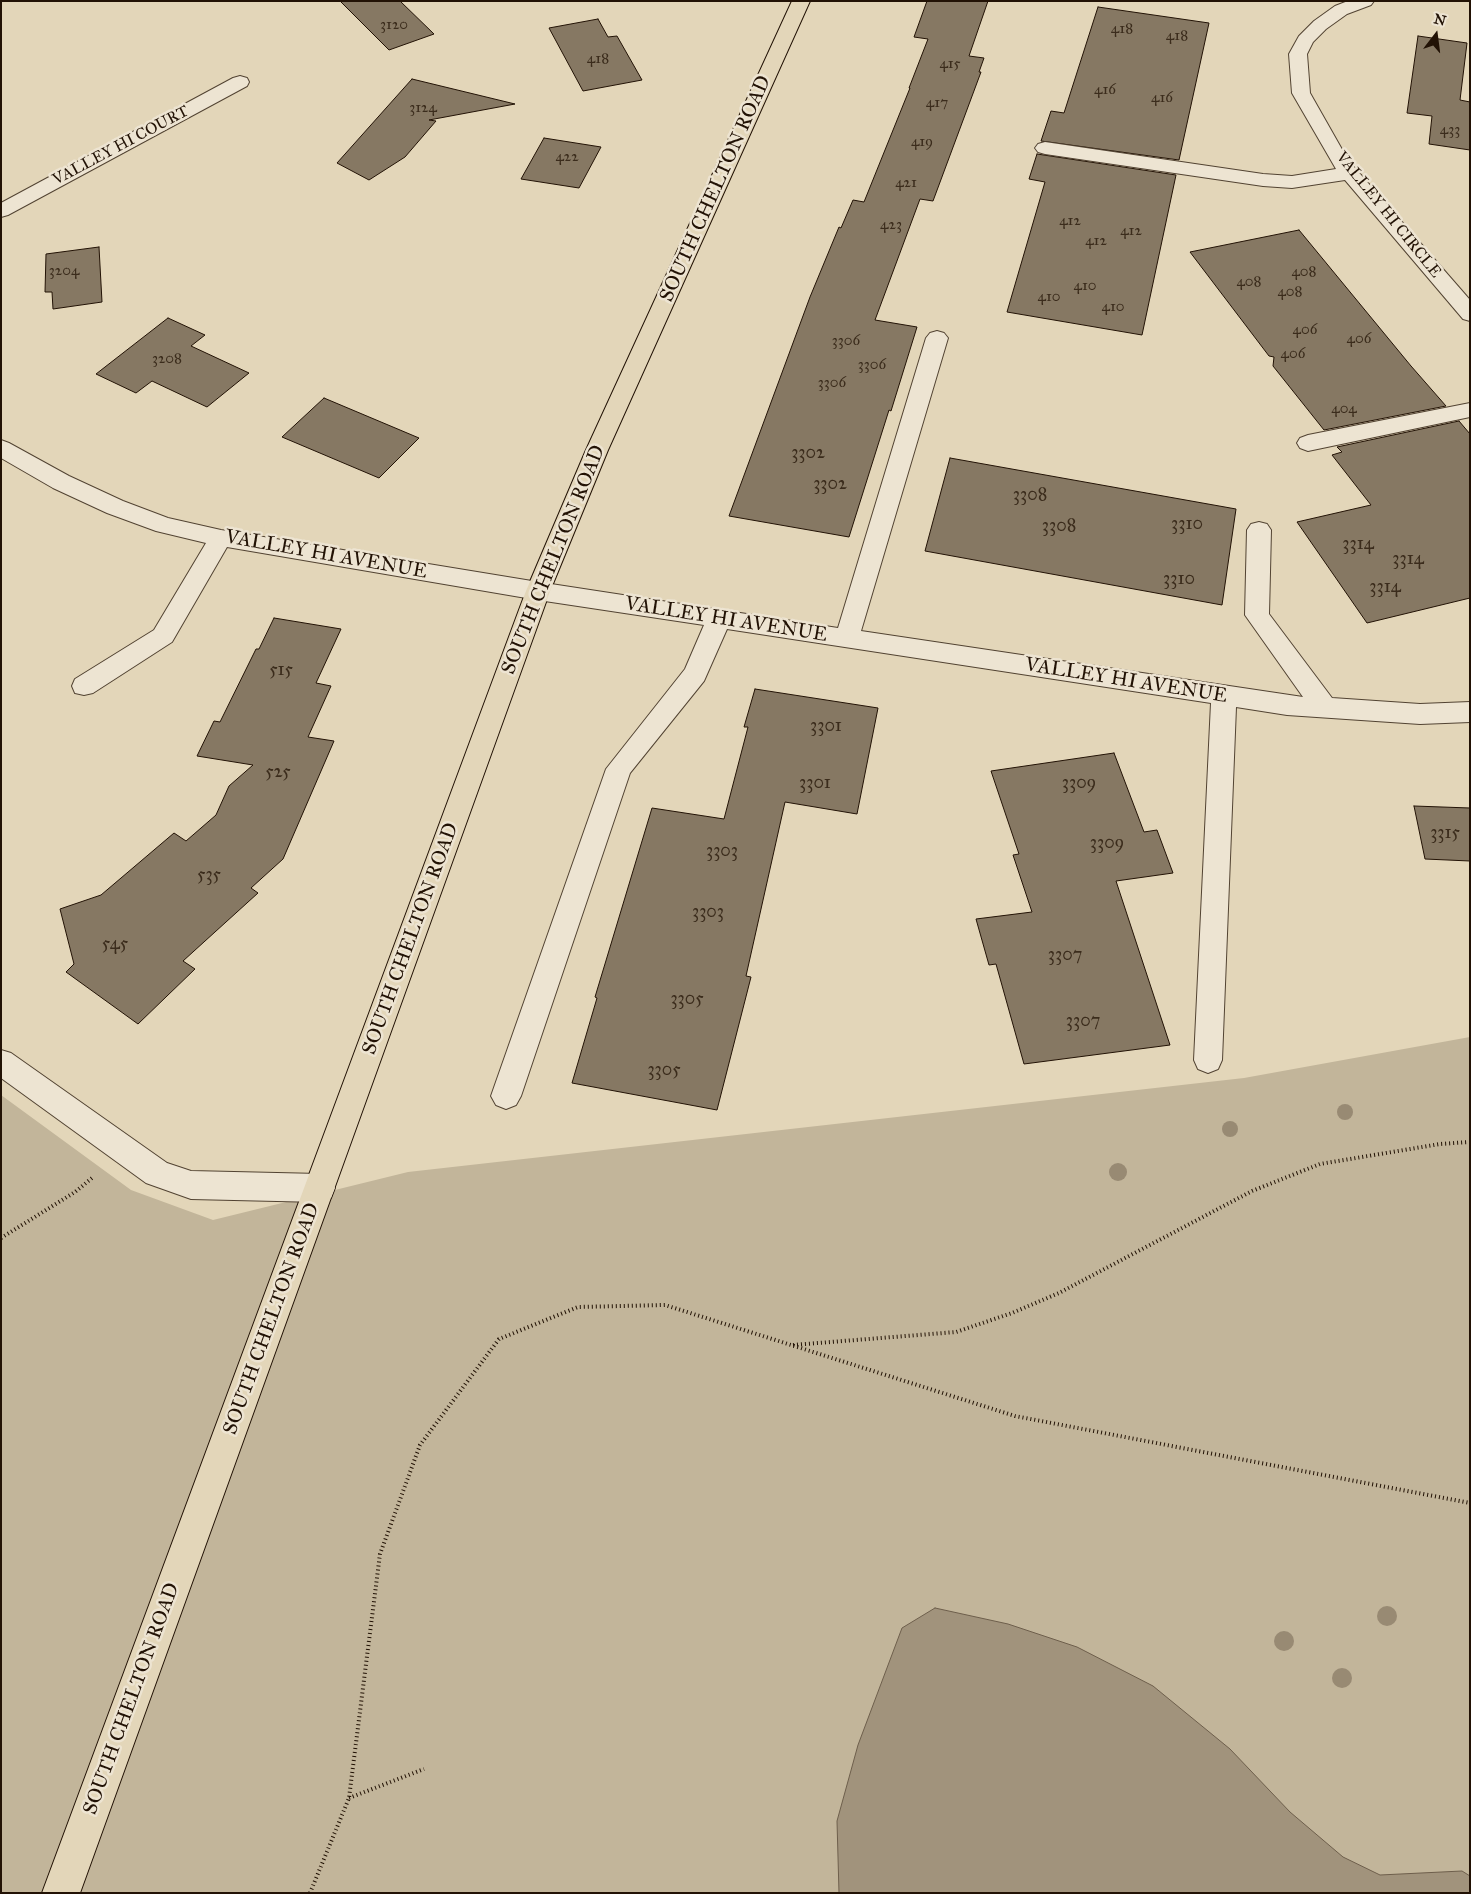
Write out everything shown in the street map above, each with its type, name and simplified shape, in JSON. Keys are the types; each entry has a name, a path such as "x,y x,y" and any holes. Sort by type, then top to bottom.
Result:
{"main road":[{"name":"SOUTH CHELTON ROAD","path":"61,1893 538,591 601,441 801,1"}],"street":[{"name":"VALLEY HI CIRCLE","path":"1366,1 1341,10 1320,25 1305,40 1298,54 1301,94 1340,162 1470,314"},
{"name":"VALLEY HI COURT","path":"1,211 240,82"},
{"path":"1044,148 1262,180 1292,182 1350,173"},
{"path":"847,638 937,338"},
{"path":"1308,443 1470,410"},
{"name":"VALLEY HI AVENUE","path":"1,448 61,482 115,507 164,525 221,538 538,591 1287,705 1420,714 1470,712"},
{"path":"1259,530 1257,615 1325,708"},
{"path":"84,686 163,636 221,538"},
{"path":"506,1096 619,769 695,674 718,619"},
{"path":"1208,1060 1224,696"},
{"path":"1,1062 157,1173 191,1185 320,1188"}],"path":[{"path":"790,1345 956,1332 1012,1313 1060,1292 1252,1191 1320,1164 1440,1144 1470,1142"},
{"path":"1,1238 75,1192 124,1150"},
{"path":"310,1893 349,1798 380,1554 420,1445 499,1339 578,1306 665,1305 1015,1416 1470,1503"},
{"path":"349,1798 424,1770"}],"shaded area":[{"path":"1470,1037 1470,1893 1,1893 1,1095 131,1190 213,1220 408,1172 1244,1078"},
{"path":"935,1608 1008,1624 1077,1647 1153,1686 1230,1749 1290,1812 1343,1857 1380,1875 1462,1871 1470,1876 1470,1893 839,1893 837,1821 858,1745 902,1628"}],"building":[{"path":"340,1 400,1 434,34 389,50"},
{"path":"927,1 988,1 969,56 984,58 979,72 981,72 933,201 920,199 875,320 917,327 849,537 729,516 810,297 839,227 841,228 853,200 864,202 910,88 928,39 914,37"},
{"path":"1098,7 1209,23 1179,160 1041,141 1051,111 1064,113"},
{"path":"598,19 608,37 617,36 642,80 583,91 549,28"},
{"path":"1418,36 1467,43 1460,100 1470,102 1470,150 1429,144 1432,116 1407,113"},
{"path":"412,79 515,104 429,120 436,121 405,157 369,180 337,163"},
{"path":"544,138 601,147 579,188 521,179"},
{"path":"1037,154 1176,175 1142,335 1007,312 1045,182 1029,179"},
{"path":"1299,230 1446,406 1324,430 1273,366 1274,357 1269,356 1190,252"},
{"path":"99,247 102,302 53,309 52,292 45,292 46,254"},
{"path":"168,318 205,335 191,346 249,373 207,407 152,381 136,393 96,374"},
{"path":"324,398 419,438 379,478 282,437"},
{"path":"1459,421 1470,434 1470,598 1367,623 1297,522 1371,505 1332,455 1342,452 1337,447"},
{"path":"950,458 1236,509 1222,605 925,551"},
{"path":"274,618 341,629 316,683 331,686 308,737 334,741 283,859 251,888 258,893 183,961 195,969 138,1024 66,972 74,964 60,909 101,895 174,833 186,841 216,815 229,786 253,765 197,756 214,721 220,722 256,649 259,649"},
{"path":"755,689 878,708 857,814 785,802 746,976 751,977 717,1110 572,1083 597,998 595,997 652,808 724,819 748,727 744,727"},
{"path":"1114,753 1144,832 1157,830 1173,873 1116,881 1170,1045 1024,1064 996,964 989,965 976,919 1032,912 1013,855 1019,854 991,771"},
{"path":"1414,806 1470,808 1470,861 1425,859"}]}
